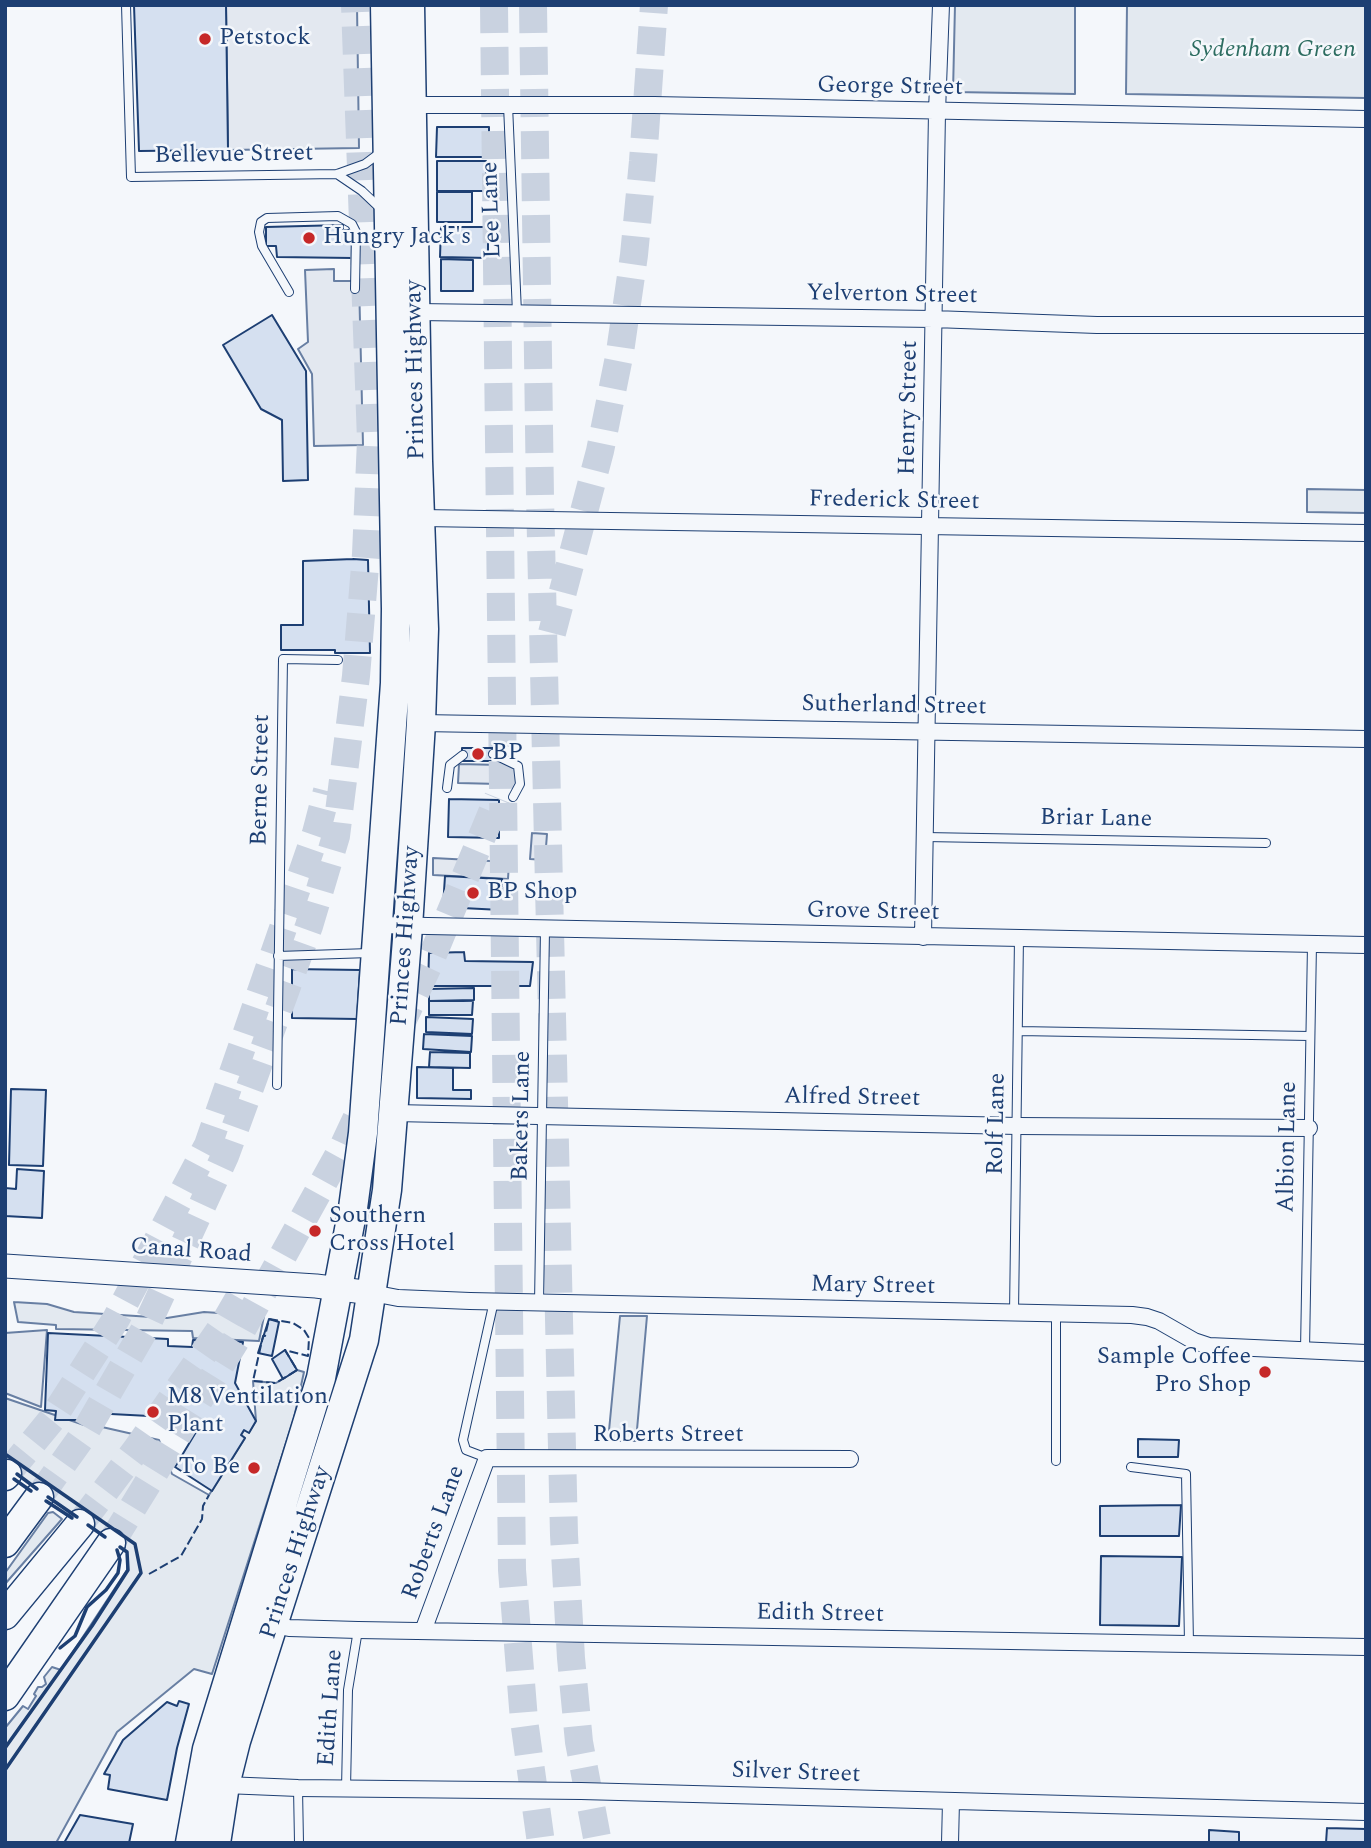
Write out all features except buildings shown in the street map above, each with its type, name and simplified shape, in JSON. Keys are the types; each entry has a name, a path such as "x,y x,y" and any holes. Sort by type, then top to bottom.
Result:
{"highway":[{"name":"Princes Highway","path":"190,1843 207,1749 321,1378 360,1158 395,683 385,5"},
{"name":"Princes Highway","path":"216,1843 225,1785 239,1730 364,1340 387,1190 408,927 424,629 418,461 410,5"},
{"path":"5,1543 39,1497"},
{"path":"5,1615 80,1524"},
{"path":"5,1696 111,1543"}],"main road":[{"name":"Canal Road","path":"5,1266 339,1288 372,1293"}],"street":[{"name":"Henry Street","path":"923,937 941,5"},
{"name":"George Street","path":"413,104 654,105 1366,119"},
{"name":"Yelverton Street","path":"417,312 934,319 1097,326 1366,325"},
{"name":"Frederick Street","path":"422,518 1366,533"},
{"name":"Sutherland Street","path":"421,723 1366,739"},
{"name":"Grove Street","path":"378,939 408,927 1366,944"},
{"name":"Alfred Street","path":"394,1113 1018,1126 1308,1128"},
{"name":"Mary Street","path":"372,1293 398,1298 540,1303 1147,1317 1209,1346 1366,1353"},
{"name":"Roberts Street","path":"487,1458 850,1459"},
{"name":"Roberts Lane","path":"423,1631 487,1458"},
{"name":"Edith Street","path":"274,1625 289,1628 358,1630 1366,1647"},
{"name":"Silver Street","path":"225,1785 581,1791 1366,1812"},
{"path":"950,1843 951,1801"}],"lane":[{"name":"Bellevue Street","path":"126,5 131,177 337,174 365,164 389,145"},
{"name":"Lee Lane","path":"508,105 517,313"},
{"name":"Bellevue Street","path":"337,174 362,191 389,217"},
{"path":"289,292 262,246 259,232 261,222 267,218 338,216 352,224 356,232 355,289"},
{"name":"Berne Street","path":"277,1086 283,659 338,660"},
{"path":"493,754 518,766 520,784 513,797"},
{"path":"447,788 450,765 463,755"},
{"name":"Briar Lane","path":"925,837 1265,843"},
{"name":"Bakers Lane","path":"540,1303 545,930"},
{"name":"Rolf Lane","path":"1014,1313 1019,937"},
{"path":"278,956 378,939"},
{"name":"Albion Lane","path":"1305,1350 1312,944"},
{"path":"1018,1031 1310,1036"},
{"name":"Roberts Lane","path":"487,1458 466,1450 463,1440 494,1301"},
{"path":"1056,1313 1056,1461"},
{"path":"1131,1467 1186,1474 1189,1644"},
{"name":"Edith Lane","path":"346,1789 348,1690 358,1630"},
{"path":"298,1788 299,1843"}],"green space":[{"path":"955,5 1075,5 1075,94 953,92"},
{"name":"Sydenham Green","path":"1127,5 1366,5 1366,98 1126,94"},
{"path":"1307,489 1366,490 1366,513 1307,512"},
{"path":"14,1302 47,1304 74,1312 167,1318 204,1312 264,1316 259,1341 193,1338 192,1331 56,1329 56,1325 18,1322"},
{"path":"620,1316 647,1316 636,1441 608,1441"},
{"path":"297,1370 304,1372 294,1418 212,1674 194,1669 117,1732 56,1843 5,1843 5,1728 23,1706 28,1709 38,1687 46,1684 44,1677 52,1667 61,1670 127,1570 127,1552 5,1466 5,1398 84,1425 159,1440 172,1474 209,1495 245,1438 241,1435 244,1430 249,1432 256,1421 253,1381 276,1383"},
{"path":"53,1512 62,1519 5,1584 5,1573 48,1513"}],"shaded area":[{"path":"226,5 357,5 359,148 228,150"},
{"path":"334,269 334,281 359,281 363,445 314,446 312,374 298,349 308,342 305,270"},
{"path":"459,764 500,765 499,784 458,783"},
{"path":"532,833 547,834 545,860 530,859"},
{"path":"433,858 509,862 508,879 433,875"},
{"path":"47,1330 41,1407 5,1393 5,1333"}],"tunnel":[{"path":"39,1497 84,1434 146,1327 225,1156 309,926 336,836 356,676 366,554 371,440 355,5"},
{"path":"494,5 512,1570 524,1720 541,1843"},
{"path":"533,5 540,497 564,1535 579,1742 598,1843"},
{"path":"552,633 600,451 620,352 634,255 654,5"},
{"path":"7,1474 52,1419 116,1319 208,1145 316,833 327,791"},
{"path":"111,1543 239,1335 344,1145 429,964 498,798"},
{"path":"80,1524 136,1450 224,1324 239,1298"}],"fence":[{"path":"269,1319 293,1323 304,1330 309,1338 308,1356 285,1350 297,1370 276,1383 253,1381 269,1319"},
{"path":"149,1574 181,1556 202,1519 203,1506 209,1495"}],"wall":[{"path":"5,1454 135,1544 141,1573 5,1770"},
{"path":"17,1474 37,1489"},
{"path":"14,1479 31,1491"},
{"path":"48,1497 77,1517"},
{"path":"46,1501 72,1518"},
{"path":"88,1525 105,1537"},
{"path":"5,1748 92,1626 128,1570 127,1552 120,1547"},
{"path":"60,1648 75,1636 87,1607 106,1590 118,1573 120,1560 117,1550"}],"place":[{"name":"Petstock","path":"205,39"},
{"name":"Hungry Jack's","path":"309,238"},
{"name":"BP","path":"478,754"},
{"name":"BP Shop","path":"473,893"},
{"name":"Southern Cross Hotel","path":"315,1231"},
{"name":"Sample Coffee Pro Shop","path":"1265,1372"},
{"name":"M8 Ventilation Plant","path":"153,1412"},
{"name":"To Be","path":"254,1468"}]}
